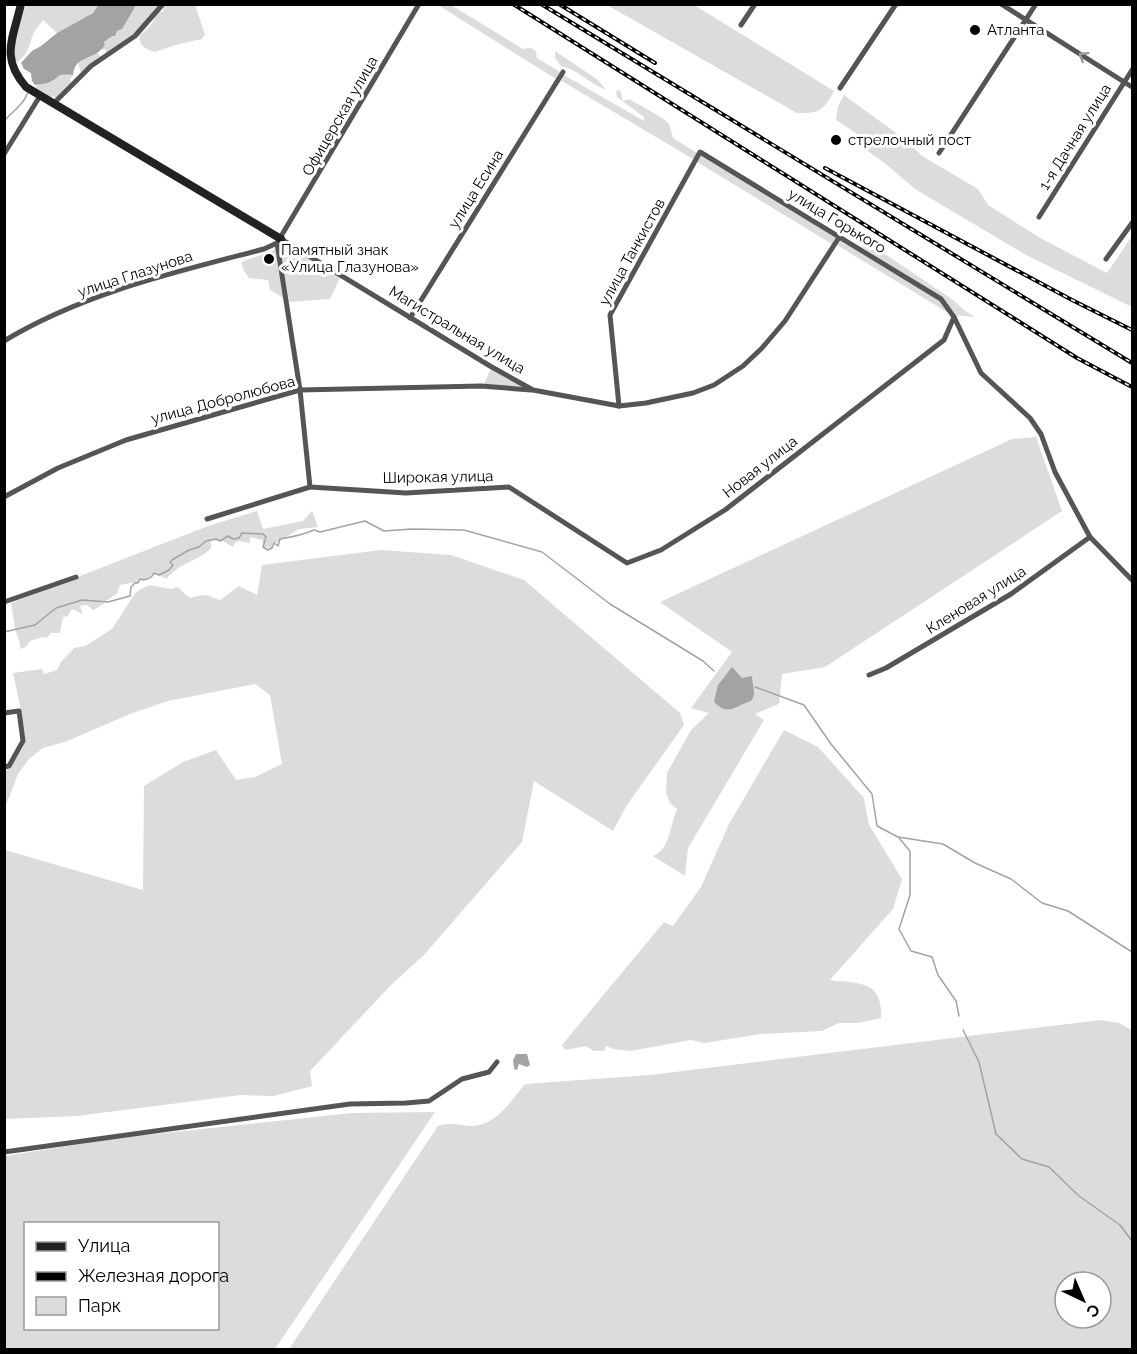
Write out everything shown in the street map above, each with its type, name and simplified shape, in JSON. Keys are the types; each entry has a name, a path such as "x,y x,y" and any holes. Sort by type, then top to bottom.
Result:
{"street":[{"name":"Магистральная улица","path":"21,4 9,54 14,74 26,87 279,241 533,390 619,406 693,393 714,385 743,366 785,321 840,236"},
{"path":"54,103 92,66 135,36 163,4"},
{"name":"Офицерская улица","path":"279,241 419,4"},
{"path":"741,25 754,4"},
{"path":"840,88 896,4"},
{"path":"1001,4 1132,87"},
{"path":"939,153 1036,4"},
{"name":"1-я Дачная улица","path":"1039,217 1132,70"},
{"name":"улица Есина","path":"410,318 563,72"},
{"path":"4,154 40,95"},
{"name":"улица Горького","path":"700,152 941,299 954,317 981,373 1030,418 1041,434 1055,472 1089,537 1132,580"},
{"name":"улица Танкистов","path":"619,406 610,315 700,152"},
{"path":"1106,259 1132,222"},
{"path":"207,519 310,487 300,390 279,241"},
{"name":"улица Глазунова","path":"4,342 61,310 149,281 264,249 279,241"},
{"name":"Новая улица","path":"557,518 627,563 662,550 725,510 944,340 954,317"},
{"name":"улица Добролюбова","path":"4,497 58,468 126,440 300,390 481,386 533,390"},
{"name":"Широкая улица","path":"310,487 406,493 509,487 557,518"},
{"name":"Кленовая улица","path":"869,675 886,668 1011,594 1089,537"},
{"path":"4,602 76,577"},
{"path":"4,713 20,711 23,741 9,766 4,767"},
{"path":"4,1152 350,1104 429,1101 462,1079 489,1072 497,1062"}],"green space":[{"path":"26,5 99,5 93,13 57,33 43,20 34,33 26,53 13,64 13,43"},
{"path":"136,5 158,6 134,35 107,54 105,49 102,50 104,42 122,27"},
{"path":"164,5 195,5 205,34 202,39 155,52 143,46 140,42 140,35 151,25 156,12 163,12"},
{"path":"438,5 451,5 523,49 531,48 536,51 537,58 560,72 556,79"},
{"path":"607,5 694,5 834,91 820,110 811,113 797,113"},
{"path":"555,51 598,80 606,90 573,70 561,66 555,58"},
{"path":"97,53 101,57 81,74 78,62"},
{"path":"63,73 73,75 71,82 56,98 53,96 49,99 35,87 53,81"},
{"path":"564,75 644,121 644,117 617,97 616,91 620,90 623,101 629,99 664,119 669,124 673,138 697,153 693,159 560,80"},
{"path":"844,95 907,141 922,156 978,189 988,205 1042,239 1107,273 1132,236 1132,307 1026,255 915,189 855,142 856,133 836,120 838,106"},
{"path":"701,156 837,237 832,244 697,162"},
{"path":"841,239 939,300 950,314 837,245"},
{"path":"283,243 340,278 330,299 289,302 281,248"},
{"path":"864,244 870,244 975,317 956,315 943,298 862,247"},
{"path":"277,248 285,299 270,290 268,280 249,278 241,262 264,254 268,265 274,262 271,251"},
{"path":"491,369 523,387 484,384"},
{"path":"1036,437 1062,511 825,667 782,674 779,704 755,714 764,720 688,848 685,876 653,856 659,853 666,843 677,809 670,803 666,793 667,773 691,730 709,713 691,708 732,652 660,602 1012,439"},
{"path":"257,511 263,529 303,521 312,511 318,527 299,529 271,548 264,547 262,540 250,537 250,543 239,541 233,547 221,540 211,541 211,548 206,553 176,569 167,579 156,574 143,581 140,579 138,583 120,585 117,594 93,610 87,605 80,606 83,614 72,609 68,616 63,617 60,633 51,633 47,638 42,637 30,641 26,647 20,649 11,603 208,526"},
{"path":"381,550 451,555 524,580 680,713 684,725 627,805 613,831 534,781 522,842 424,955 392,984 310,1071 312,1086 274,1096 241,1095 77,1116 5,1119 5,850 143,890 144,786 183,762 216,750 236,780 255,777 282,764 270,695 255,684 168,701 130,714 65,742 43,748 29,759 18,774 5,808 5,770 10,769 25,744 13,673 42,669 44,674 57,670 74,648 85,646 112,629 136,592 149,585 171,589 178,587 191,597 205,595 220,600 239,586 257,595 262,565"},
{"path":"784,730 818,747 864,798 869,825 902,879 893,909 830,980 859,983 873,990 881,1005 881,1018 858,1023 839,1023 822,1031 761,1034 705,1043 691,1040 630,1051 606,1046 604,1051 594,1051 586,1046 565,1050 562,1045 664,922 673,926 701,887 729,824"},
{"path":"1101,1020 1119,1023 1132,1030 1132,1349 289,1349 438,1126 450,1124 471,1126 488,1122 502,1112 525,1084 650,1075"},
{"path":"435,1112 275,1349 5,1350 5,1156 118,1138 351,1113"}],"shaded area":[{"path":"99,4 136,5 122,29 104,42 105,45 96,54 77,64 73,75 61,75 48,83 35,85 31,73 24,69 21,63 32,51 57,33 93,13"},
{"path":"732,667 742,678 752,676 754,695 751,701 728,710 714,702 718,685"},
{"path":"516,1054 527,1054 530,1065 527,1067 519,1064 517,1070 514,1069 513,1060"}],"waterway":[{"path":"4,121 21,104 28,92"},
{"path":"4,632 35,625 56,608 82,600 108,602 130,596 131,587 140,579 147,579 154,573 159,575 169,570 173,565 170,562 172,560 199,547 206,541 216,539 220,541 228,536 233,539 239,538 242,533 263,534 266,537 263,547 268,550 274,543 278,546 280,539 365,521 384,531 464,530 542,552 610,604 703,661 714,671"},
{"path":"755,687 804,705 831,744 872,794 877,826 898,837 943,844 975,863 1011,879 1042,903 1068,911 1132,952"},
{"path":"899,838 910,851 910,895 899,929 911,951 932,957 938,975 956,1001 959,1016"},
{"path":"963,1030 979,1062 996,1134 1022,1159 1049,1167 1079,1196 1120,1225 1132,1241"}],"railway":[{"path":"513,4 1077,358 1132,387"},
{"path":"541,4 1132,363"},
{"path":"559,4 655,63"},
{"path":"825,168 1132,330"}],"place":[{"name":"Атланта","path":"975,30"},
{"name":"стрелочный пост","path":"836,140"},
{"name":"Памятный знак «Улица Глазунова»","path":"269,259"}]}
